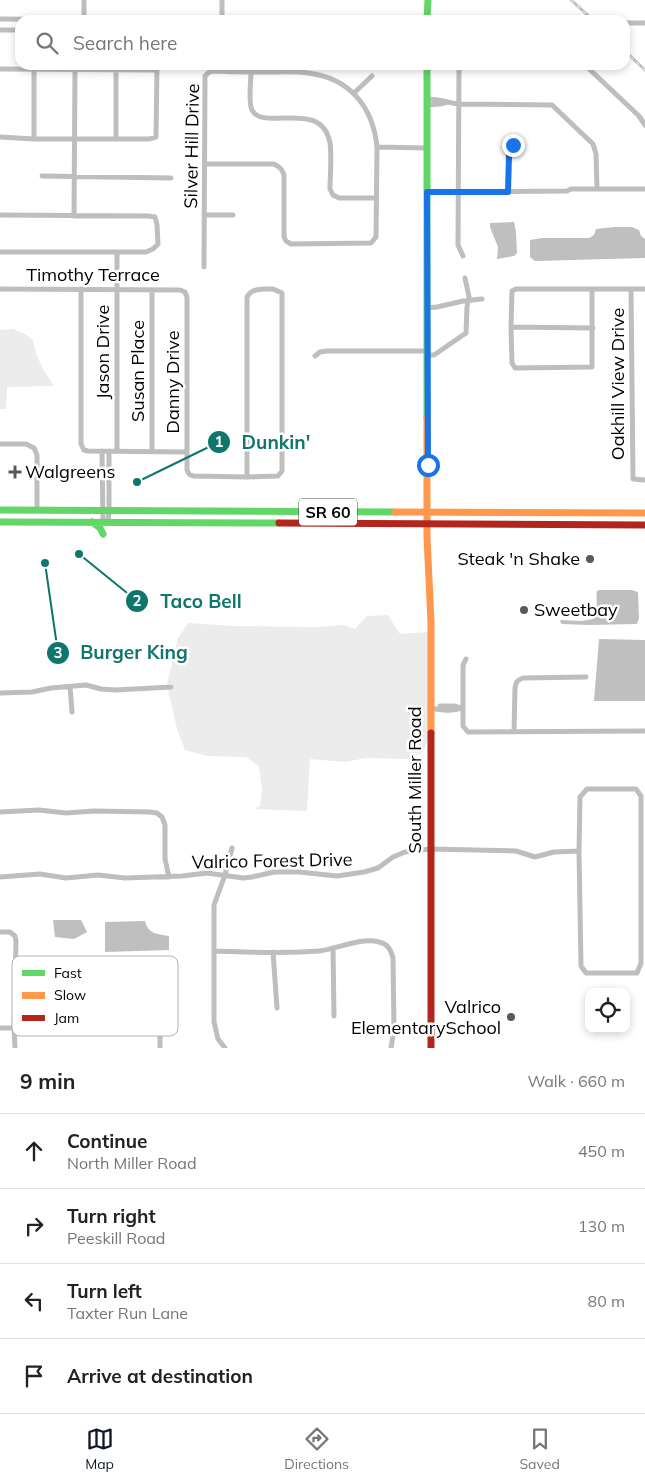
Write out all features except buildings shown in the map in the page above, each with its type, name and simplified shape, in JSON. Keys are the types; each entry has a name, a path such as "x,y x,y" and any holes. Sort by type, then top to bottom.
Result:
{"main road":[{"path":"427,15 428,0"},
{"name":"South Miller Road","path":"427,70 427,524 431,622 431,1048"},
{"name":"SR 60","path":"0,510 37,510 106,516 288,524 645,525"},
{"name":"SR 60","path":"0,522 92,522 106,516 130,516 144,511 645,513"},
{"path":"288,524 289,512"},
{"path":"564,524 584,519 637,520 643,517 645,513"},
{"path":"92,522 100,528 102,534"}],"street":[{"path":"84,0 84,15"},
{"path":"222,0 222,15"},
{"path":"0,19 15,19"},
{"path":"630,23 645,23"},
{"path":"0,30 15,30"},
{"path":"0,69 15,69"},
{"path":"34,70 34,139"},
{"path":"74,216 75,70"},
{"path":"116,70 116,139"},
{"path":"0,137 34,139 149,139 156,137 157,70"},
{"path":"458,70 458,245 463,256"},
{"path":"590,70 639,116 645,125"},
{"name":"Silver Hill Drive","path":"204,267 205,76 212,71 307,72 324,76 340,83 354,93"},
{"path":"251,72 251,107 256,115 263,118 307,118 318,123 325,131 330,143 330,189 333,196 340,198 376,198"},
{"path":"204,164 274,164 279,166 284,175 284,237 291,244 371,243 376,237 377,147 371,118 364,105 354,93 372,76"},
{"path":"427,102 443,100 458,104 552,106 593,144 596,154 597,189"},
{"path":"508,192 509,155 513,145"},
{"path":"377,147 427,148"},
{"path":"42,176 171,178"},
{"path":"427,192 645,190"},
{"path":"0,215 148,216 155,217 158,225 158,244 146,252 0,252"},
{"path":"204,215 233,215"},
{"name":"Jason Drive","path":"117,252 117,451"},
{"path":"315,356 320,352 327,351 428,353 434,355 465,335 469,297 466,278"},
{"name":"Timothy Terrace","path":"0,288 180,290 185,292"},
{"path":"81,289 81,444 84,450 187,452"},
{"name":"Danny Drive","path":"185,292 187,297 187,470 193,476 247,477 278,476 282,471 282,293 273,289 254,290 247,297 247,477"},
{"path":"592,289 592,367 515,368 512,363 512,291 516,290 592,289 645,289"},
{"name":"Oakhill View Drive","path":"631,289 632,479 645,480"},
{"name":"Susan Place","path":"152,290 152,451"},
{"path":"427,308 482,299"},
{"path":"511,327 593,328"},
{"path":"0,444 26,444 34,448 38,454 37,510"},
{"path":"102,451 106,516"},
{"path":"106,516 109,451"},
{"path":"466,659 463,665 462,708 463,726 468,732 645,731"},
{"path":"514,732 515,688 518,679 586,677"},
{"path":"0,693 32,692 51,688 86,685 116,690 171,686"},
{"path":"70,687 72,712"},
{"path":"430,710 436,706 462,708"},
{"path":"430,710 455,711 462,708"},
{"path":"587,789 636,789 641,796 641,963 637,973 586,974 581,966 579,851 580,797 587,789"},
{"name":"Valrico Forest Drive","path":"0,812 39,810 66,813 107,811 157,813 162,817 166,825 166,859 169,876"},
{"path":"225,1048 218,1039 215,1028 214,905 226,875 232,848"},
{"name":"Valrico Forest Drive","path":"0,877 40,874 66,878 98,875 125,878 207,873 243,878 274,872 299,872 337,876 378,868 393,857 405,852 430,849 516,851 535,857 554,852 579,851"},
{"path":"0,932 10,932 15,936 16,956"},
{"path":"214,951 273,952 320,950 359,942 381,942 391,950 393,958 394,1029 391,1048"},
{"path":"333,948 334,1016"},
{"path":"273,952 277,1008"},
{"path":"394,1029 431,1029"}],"shaded area":[{"path":"514,222 517,253 514,256 497,259 498,247 490,223"},
{"path":"632,227 639,230 641,236 645,239 645,258 535,261 530,257 530,240 542,238 589,238 594,235 596,229"},
{"path":"13,329 33,340 37,356 54,386 7,387 6,409 0,409 0,330"},
{"path":"632,590 638,592 639,618 637,624 589,625 562,624 560,622 561,620 581,621 593,619 597,605 597,591"},
{"path":"388,615 400,634 429,632 428,739 423,752 409,759 366,758 345,762 310,759 307,811 254,809 260,806 262,791 259,766 246,757 207,756 185,750 177,729 168,689 173,689 173,684 167,684 178,638 188,623 233,626 316,627 344,625 355,629 367,616"},
{"path":"599,639 645,640 645,701 594,701"},
{"path":"53,920 81,920 87,932 74,939 55,937"},
{"path":"145,921 148,929 151,931 169,936 169,950 105,952 105,922"}],"railway":[{"path":"571,0 588,15"},
{"path":"630,56 645,70"}],"traffic: fast":[{"path":"427,15 428,0"},
{"path":"427,70 427,418"},
{"path":"0,510 395,512"},
{"path":"0,522 279,523"},
{"path":"92,522 100,528 103,534"}],"traffic: slow":[{"path":"427,418 427,537 431,622 431,733"},
{"path":"395,512 645,513"}],"traffic: jam":[{"path":"279,523 645,525"},
{"path":"431,733 431,1048"}],"place":[{"name":"Walgreens","path":"15,472"},
{"name":"Dunkin'","path":"137,482"},
{"name":"Taco Bell","path":"79,554"},
{"name":"Steak 'n Shake","path":"590,559"},
{"name":"Burger King","path":"45,563"},
{"name":"Sweetbay","path":"524,610"},
{"name":"Valrico ElementarySchool","path":"511,1017"}],"route":[{"path":"428,465 427,192 508,192 509,155 513,145"}]}
